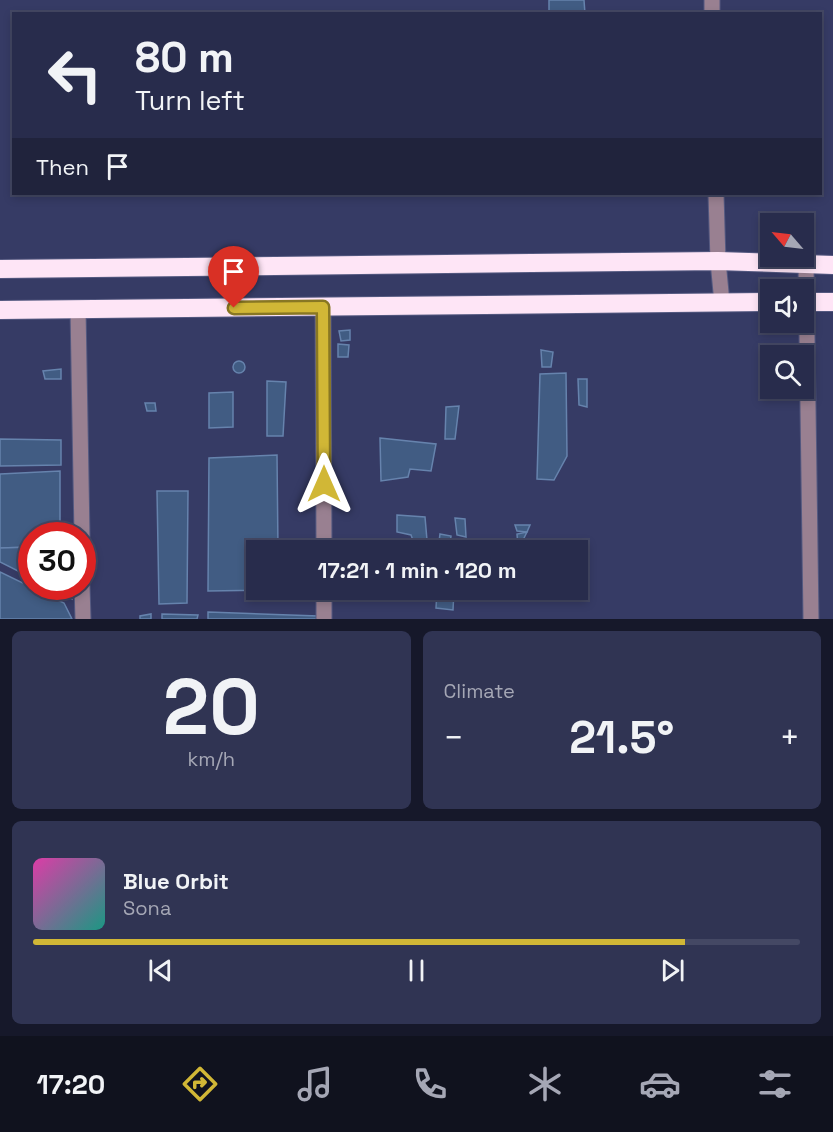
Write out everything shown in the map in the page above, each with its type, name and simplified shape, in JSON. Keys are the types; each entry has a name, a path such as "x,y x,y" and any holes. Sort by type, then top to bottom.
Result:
{"highway":[{"path":"0,269 718,261 760,263"},
{"path":"814,265 833,266"},
{"path":"0,310 760,302"},
{"path":"814,302 833,302"}],"street":[{"path":"716,195 722,303"},
{"path":"323,307 324,540"},
{"path":"78,309 82,522"},
{"path":"806,333 810,619"},
{"path":"82,600 83,619"},
{"path":"324,600 324,619"}],"building":[{"path":"549,0 584,0 585,12 549,12"},
{"path":"350,330 350,340 341,341 339,331"},
{"path":"338,344 349,345 348,357 338,357"},
{"path":"541,350 553,352 551,367 542,367"},
{"path":"241,361 244,362 244,372 237,373 234,372 233,365 234,362"},
{"path":"61,369 61,379 45,379 43,371"},
{"path":"566,373 567,456 554,480 537,479 540,374"},
{"path":"578,379 587,379 587,407 579,405"},
{"path":"267,381 286,382 283,436 267,436"},
{"path":"233,392 233,427 209,428 209,393"},
{"path":"145,403 155,403 156,411 147,411"},
{"path":"459,406 455,439 445,439 446,407"},
{"path":"380,438 436,444 431,471 410,469 408,477 381,481"},
{"path":"0,439 61,440 61,465 0,466"},
{"path":"277,455 278,540 246,540 246,590 208,591 209,458"},
{"path":"60,471 60,522 18,522 18,547 0,548 0,474"},
{"path":"157,491 188,491 187,603 159,604"},
{"path":"397,515 425,517 427,540 413,540 411,535 397,532"},
{"path":"455,518 465,519 466,537 457,535"},
{"path":"515,525 530,525 527,532 517,531"},
{"path":"527,532 523,540 517,540 517,534"},
{"path":"440,534 451,536 450,540 439,540"},
{"path":"18,547 18,571 0,562 0,548"},
{"path":"0,572 18,581 18,600 58,600 64,603 72,619 0,619"},
{"path":"436,600 454,600 453,610 436,608"},
{"path":"208,612 318,616 318,619 208,619"},
{"path":"151,614 151,619 140,619 140,616"},
{"path":"162,614 198,615 197,619 162,619"}],"route":[{"path":"234,308 323,307 324,484"}]}
